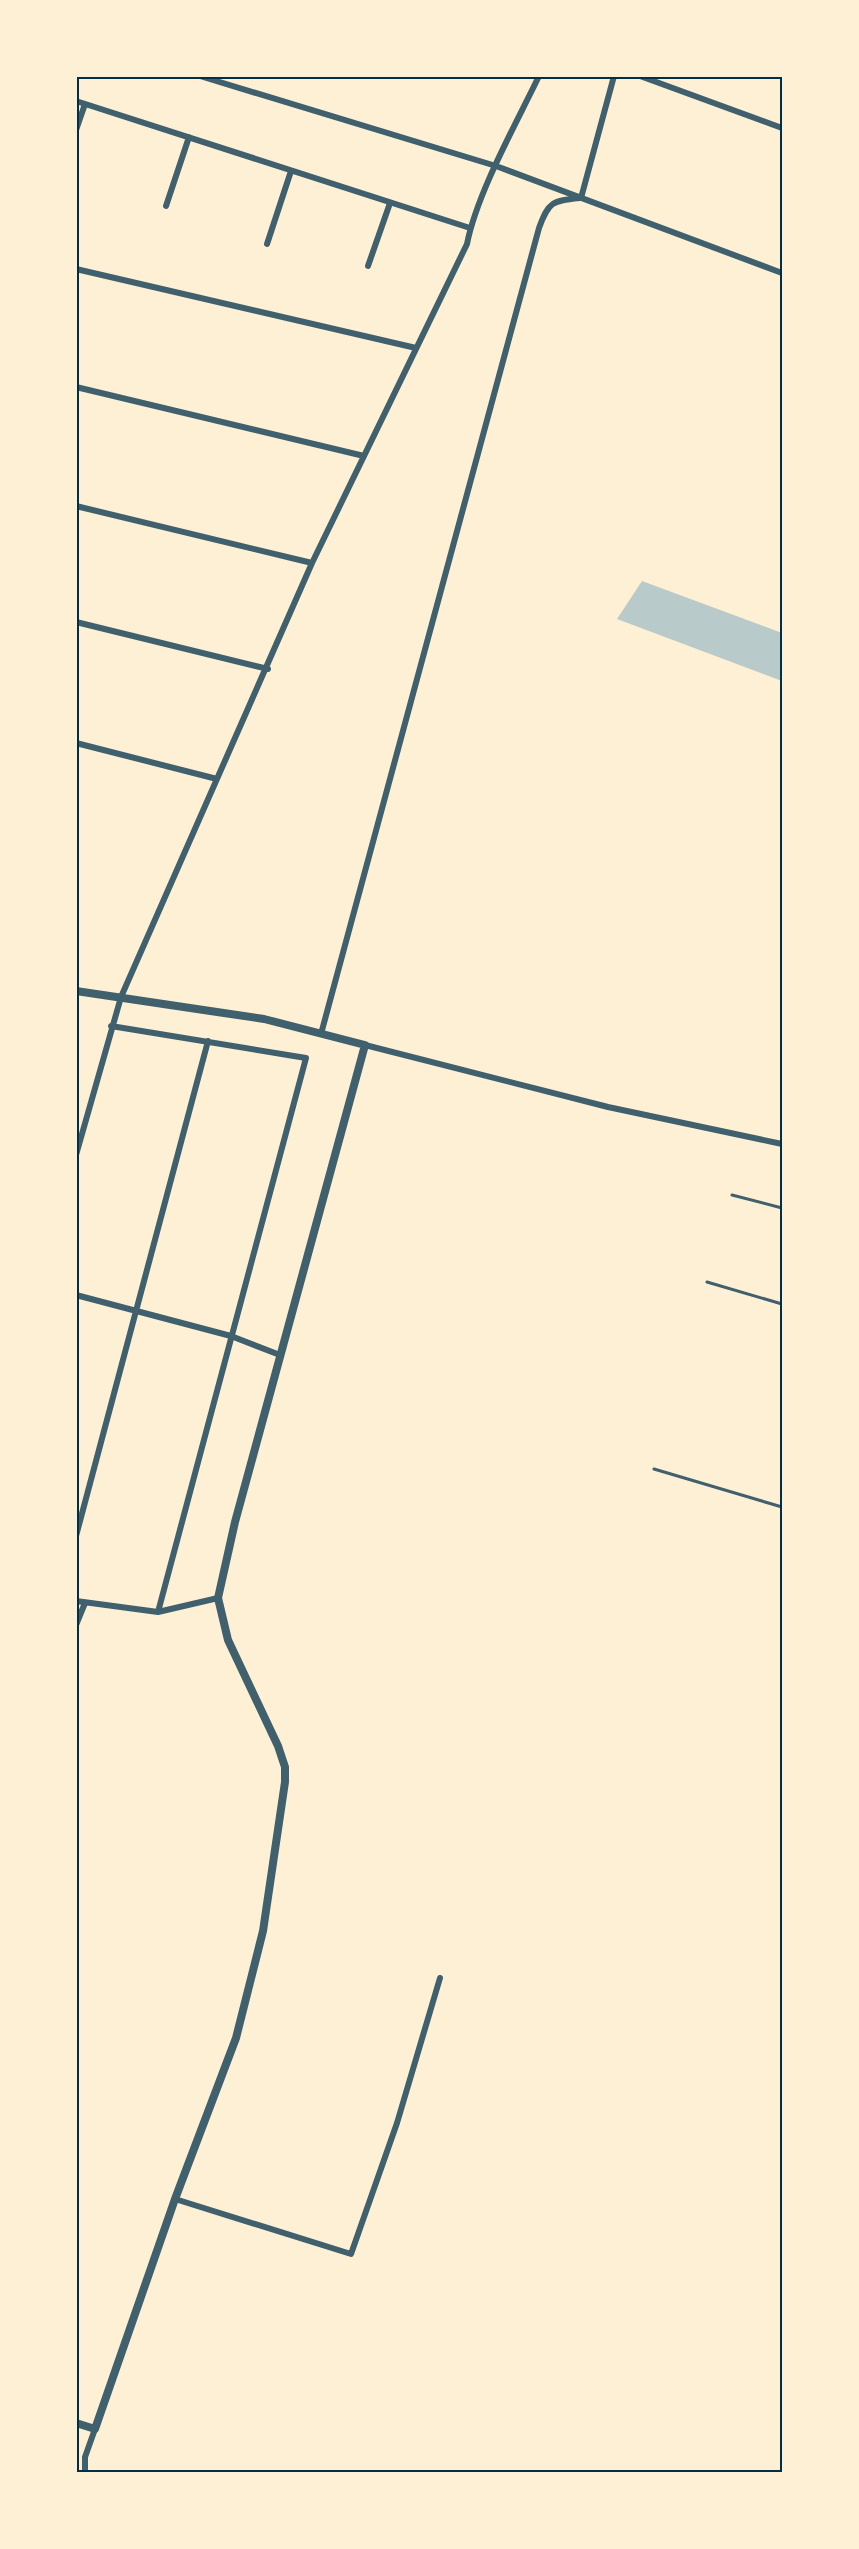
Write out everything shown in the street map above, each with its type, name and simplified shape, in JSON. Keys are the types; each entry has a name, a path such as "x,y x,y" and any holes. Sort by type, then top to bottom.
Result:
{"street":[{"path":"200,76 496,166 783,273"},
{"path":"76,1155 111,1026 122,997 217,779 268,669 312,563 467,243 470,228 496,166 539,76"},
{"path":"581,198 614,76"},
{"path":"640,76 783,128"},
{"path":"76,101 470,228"},
{"path":"76,130 85,104"},
{"path":"166,206 189,137"},
{"path":"267,244 291,171"},
{"path":"321,1034 539,228 550,205 560,199 581,198"},
{"path":"368,266 390,202"},
{"path":"76,269 416,348"},
{"path":"76,387 364,456"},
{"path":"76,506 312,563"},
{"path":"76,622 268,669"},
{"path":"76,743 217,779"},
{"path":"76,991 264,1019 569,1097 783,1144"},
{"path":"111,1026 306,1058 158,1612"},
{"path":"76,1536 208,1041"},
{"path":"85,2472 85,2457 94,2429 175,2199 236,2038 263,1931 285,1782 285,1767 278,1746 228,1640 218,1598 235,1522 365,1045"},
{"path":"76,1294 231,1336 280,1355"},
{"path":"76,1601 158,1612 218,1598"},
{"path":"76,1625 85,1603"},
{"path":"175,2199 351,2254 397,2122 440,1978"},
{"path":"76,2423 94,2429"}],"lane":[{"path":"732,1195 783,1208"},
{"path":"707,1282 783,1304"},
{"path":"654,1469 783,1508"}],"shaded area":[{"path":"642,581 782,633 782,681 617,619"}]}
